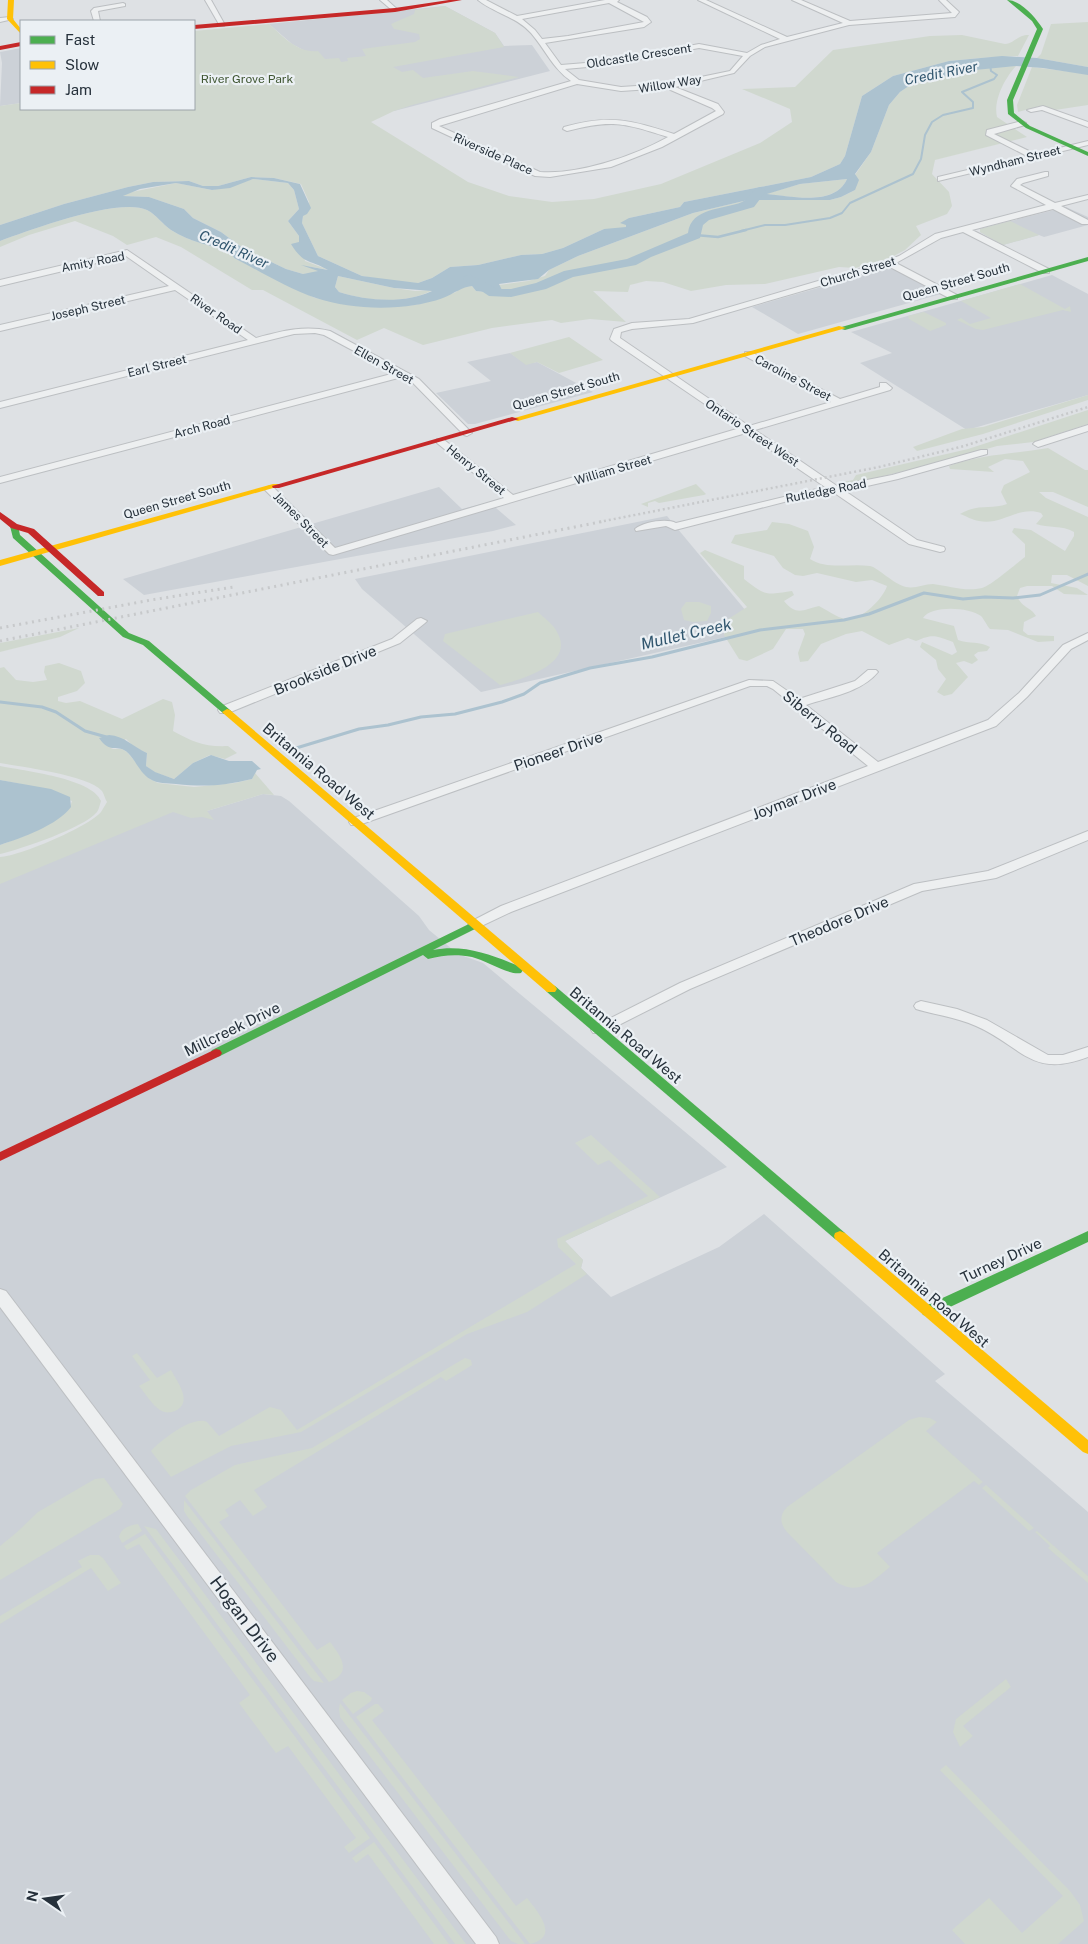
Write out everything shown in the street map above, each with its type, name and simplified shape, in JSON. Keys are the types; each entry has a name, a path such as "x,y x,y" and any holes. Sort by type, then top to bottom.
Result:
{"main road":[{"path":"11,0 5,19 20,31"},
{"path":"195,27 395,10 459,0"},
{"path":"1010,0 1040,29 1008,105 1011,114 1022,123 1088,154"},
{"path":"0,48 20,44"},
{"name":"Queen Street South","path":"0,563 1088,259"},
{"name":"Britannia Road West","path":"0,515 14,526 31,531 112,605"},
{"name":"Britannia Road West","path":"14,526 16,536 126,635 146,643 1088,1448"},
{"name":"Britannia Road West","path":"133,624 140,630 146,643"},
{"name":"Millcreek Drive","path":"0,1157 475,925"},
{"path":"396,965 414,962 431,954 447,951 466,951 482,954 505,966 536,977"},
{"name":"Turney Drive","path":"928,1311 1088,1236"}],"street":[{"path":"208,0 222,25"},
{"path":"383,0 395,10"},
{"path":"481,0 516,18 533,31 559,67 577,82"},
{"path":"701,0 785,40"},
{"path":"795,0 849,23 955,15 956,12 942,0"},
{"path":"516,18 613,1 646,18 648,22 644,25 540,41"},
{"path":"802,3 815,1"},
{"path":"96,20 94,11 96,9 123,6"},
{"name":"Willow Way","path":"577,82 621,89 667,86 732,72 748,55 763,46 849,23"},
{"name":"Oldcastle Crescent","path":"559,67 610,63 705,46 748,55"},
{"name":"Riverside Place","path":"577,82 443,121 435,125 436,128 534,173 544,175 608,165 659,145 720,112 715,106 667,86"},
{"path":"1031,110 1043,108 1088,125"},
{"path":"567,129 598,120 618,120 630,122 675,137"},
{"path":"1022,123 990,132 990,135 1034,156"},
{"name":"Wyndham Street","path":"941,179 1088,143"},
{"path":"1045,174 1020,181 1014,186 1085,222"},
{"name":"Church Street","path":"623,327 683,323 889,263 902,258 938,236 1088,197"},
{"path":"964,229 1046,271"},
{"name":"Amity Road","path":"0,282 128,253 177,287"},
{"path":"889,263 954,297"},
{"name":"Joseph Street","path":"0,328 177,287"},
{"name":"River Road","path":"177,287 255,341"},
{"name":"Ontario Street West","path":"623,327 616,331 615,339 913,542 940,549"},
{"name":"Earl Street","path":"0,405 255,341 294,332 315,330"},
{"name":"Ellen Street","path":"315,330 327,333 416,381 467,433"},
{"name":"Caroline Street","path":"748,354 839,402"},
{"name":"Arch Road","path":"0,480 404,374"},
{"name":"William Street","path":"333,552 887,388 883,385"},
{"path":"1038,444 1088,428"},
{"name":"Henry Street","path":"440,441 512,499"},
{"name":"Rutledge Road","path":"640,529 668,523 675,527 815,492 885,479 984,452"},
{"name":"James Street","path":"269,489 333,552"},
{"name":"Brookside Drive","path":"224,710 396,641 421,621"},
{"name":"Joymar Drive","path":"475,925 506,909 992,723 1023,695 1067,647 1088,636"},
{"path":"796,704 859,683 872,672"},
{"name":"Siberry Road","path":"761,682 777,687 876,767"},
{"name":"Pioneer Drive","path":"355,822 749,683 761,682"},
{"name":"Theodore Drive","path":"598,1030 685,986 919,887 991,875 1088,835"},
{"path":"921,1006 941,1008 965,1015 1000,1032 1035,1056 1048,1060 1061,1061 1088,1052"},
{"name":"Hogan Drive","path":"0,1295 489,1944"}],"shaded area":[{"path":"445,6 495,33 504,46 532,45 550,71 394,111 307,52 292,44 269,24"},
{"path":"20,48 20,103 0,106 2,63 0,52"},
{"path":"1066,207 1088,217 1088,225 1044,237 1039,235 1003,245 980,232 980,229"},
{"path":"891,267 941,294 798,334 752,307"},
{"path":"1052,275 1088,294 1088,395 967,430 860,363 892,353 851,332"},
{"path":"510,353 526,364 537,362 593,392 475,424 468,424 436,393 491,381 467,362"},
{"path":"439,487 462,509 489,502 516,525 493,531 144,595 123,579"},
{"path":"667,516 761,629 481,692 362,589 355,579"},
{"path":"263,794 281,796 289,801 419,916 429,930 458,954 483,963 727,1167 565,1241 583,1260 581,1268 611,1297 719,1247 764,1214 945,1374 935,1381 1088,1512 1088,1944 0,1944 0,878 174,807 207,811"}],"green space":[{"name":"River Grove Park","path":"445,6 495,33 504,47 393,67 402,72 413,70 423,78 473,71 519,77 412,105 371,122 468,182 509,196 552,202 594,199 661,184 760,143 792,122 790,109 742,89 795,87 833,50 930,36 962,35 1005,44 1022,36 1029,35 1018,56 949,61 893,76 862,96 845,156 840,164 811,177 684,202 680,207 629,218 626,227 622,229 604,229 563,248 542,254 521,255 478,265 450,267 432,278 418,283 397,282 362,276 318,256 302,223 303,215 309,202 301,184 274,178 251,177 218,186 203,186 189,181 153,182 64,204 0,225 0,106 20,103 20,110 195,110 195,31 269,24 297,47 318,51 325,59 339,58 341,62 348,61 347,58 366,56 362,49 415,42 420,39 419,34 394,29 391,24 414,14 415,10"},
{"path":"1088,22 1088,67 1037,58 1041,54 1051,24"},
{"path":"1016,66 998,97 997,117 1027,137 935,160 932,174 949,192 952,206 947,214 916,226 921,235 905,250 890,258 855,268 839,267 765,284 726,285 691,291 663,282 646,281 630,285 628,292 593,291 626,322 590,319 561,323 552,320 492,328 423,345 384,328 357,340 263,290 252,290 181,247 156,237 127,245 113,236 75,221 29,235 0,247 0,241 74,216 116,208 134,207 151,212 168,228 178,234 231,252 234,258 315,298 384,307 415,305 456,292 461,287 472,286 476,291 494,293 499,285 528,281 545,276 549,270 578,256 693,213 748,200 830,200 841,197 855,190 855,175 871,152 889,105 900,92 912,84 948,75 992,67"},
{"path":"1032,67 1088,74 1088,105 1055,110 1040,106 1018,112 1017,105"},
{"path":"253,179 288,183 294,190 299,209 288,221 299,236 305,261 329,270 306,266 319,270 314,273 303,274 286,269 244,249 221,232 193,218 184,209 149,197 123,196 127,193 176,183 212,190"},
{"path":"847,179 841,188 822,197 798,198 765,194 800,184"},
{"path":"1010,221 1039,235 1003,245 980,232 980,229"},
{"path":"338,276 394,288 415,291 433,290 422,295 398,300 362,298 339,292 335,287"},
{"path":"1020,284 1065,309 1070,306 1071,312 1063,310 983,330 976,329 957,320 961,318 970,324 991,318 961,301"},
{"path":"924,312 946,323 946,325 930,331 909,319 908,316"},
{"path":"569,337 603,360 559,373 537,362 526,365 510,353"},
{"path":"1088,395 1088,400 983,434 917,451 913,447 962,429 983,427"},
{"path":"1088,410 1088,424 1033,442 997,446 941,462 851,484 839,485 839,483 853,480 856,475 968,449"},
{"path":"1048,448 1088,470 1088,507 1053,492 1039,492 1046,498 1088,517 1088,586 1067,575 1052,575 1051,583 1077,588 1088,595 1064,594 1052,586 1027,586 1020,588 1017,596 1021,603 1036,616 1024,622 1023,631 1028,635 1054,636 1054,641 1038,642 1008,630 990,629 981,616 959,609 942,609 927,614 923,618 954,626 958,640 990,647 987,651 978,652 974,655 978,660 972,664 964,661 956,663 968,677 952,694 944,696 937,692 946,679 938,669 936,660 920,647 922,642 952,655 957,652 953,642 939,637 931,636 916,641 908,638 889,645 862,631 846,634 821,644 808,661 800,662 798,653 805,634 803,629 786,629 773,649 747,661 739,659 724,635 725,621 747,607 700,553 705,550 744,566 744,579 766,593 792,591 794,595 784,601 792,609 800,611 819,606 845,619 857,617 870,609 881,597 887,586 872,580 856,582 817,573 803,576 795,575 783,568 774,556 731,543 735,535 767,530 772,522 789,524 808,531 814,547 810,559 816,562 831,565 870,566 896,583 906,587 933,584 964,589 982,588 1025,557 1025,544 1012,532 1014,528 1031,530 1065,551 1074,536 1074,532 1065,528 1036,524 1043,516 1041,513 1033,511 1018,513 987,522 960,514 973,509 1007,504 1001,492 1004,485 1030,472 1023,461 1005,459 988,467 994,472 950,469 949,466 986,457"},
{"path":"696,484 706,494 659,503 655,501 648,503 648,507 641,504"},
{"path":"686,602 699,602 711,606 711,613 707,621 693,622 684,620 681,609"},
{"path":"538,612 557,632 561,643 559,653 544,668 521,679 500,685 443,641 445,634"},
{"path":"79,628 60,637 0,652 0,643"},
{"path":"59,663 81,671 85,683 77,691 58,697 58,701 66,703 80,701 122,719 163,699 172,702 175,715 173,731 199,743 212,746 228,746 237,753 225,759 210,755 193,763 174,779 154,772 146,766 147,753 134,747 126,739 111,749 122,749 127,752 150,779 158,783 194,787 235,783 252,779 255,773 274,795 263,794 207,811 214,820 202,817 191,818 173,812 0,884 0,857 22,852 69,833 94,818 101,812 107,802 102,791 83,780 54,772 0,763 0,668 4,667 16,680 33,682 47,680 44,672 45,666"},
{"path":"0,766 40,773 71,781 85,787 95,793 101,801 97,812 79,825 66,831 22,848 0,854 0,845 52,822 69,808 72,801 21,784 0,780"},
{"path":"591,1135 660,1197 565,1241 583,1260 581,1268 587,1274 527,1312 467,1334 301,1432 231,1446 171,1477 151,1451 169,1435 194,1422 207,1422 219,1436 270,1407 281,1410 297,1430 576,1264 558,1247 557,1239 648,1196 609,1160 598,1165 575,1143"},
{"path":"137,1353 157,1378 171,1370 184,1397 181,1407 173,1412 163,1412 149,1399 139,1386 150,1380 132,1356"},
{"path":"465,1358 471,1360 472,1365 446,1381 441,1377 254,1490 267,1507 253,1516 240,1500 225,1510 229,1516 219,1522 317,1650 330,1642 334,1647 341,1658 343,1669 341,1674 329,1682 185,1496 191,1490 235,1465 312,1448"},
{"path":"919,1417 930,1418 937,1422 926,1431 983,1482 979,1485 974,1481 877,1553 890,1567 877,1578 859,1587 844,1586 836,1582 787,1532 782,1523 783,1513 787,1507 909,1420"},
{"path":"104,1478 123,1504 120,1509 0,1580 0,1546 38,1512 95,1479"},
{"path":"986,1485 1034,1528 1029,1531 982,1488"},
{"path":"184,1500 324,1683 314,1681 310,1677 187,1516 184,1511"},
{"path":"138,1524 142,1531 122,1543 119,1537 122,1531 129,1526"},
{"path":"144,1526 156,1529 466,1944 455,1944"},
{"path":"1037,1531 1088,1576 1088,1583 1048,1548 1050,1546 1035,1532"},
{"path":"145,1534 370,1838 349,1853 344,1847 356,1838 288,1746 276,1753 239,1703 250,1695 139,1544 127,1550 124,1546"},
{"path":"90,1555 99,1555 103,1558 121,1583 108,1591 91,1568 0,1624 0,1616 82,1567 78,1561"},
{"path":"1006,1679 1011,1687 963,1726 973,1736 960,1747 953,1732 956,1719"},
{"path":"357,1691 364,1692 372,1698 371,1701 353,1714 342,1700"},
{"path":"340,1703 525,1944 511,1941 340,1717"},
{"path":"375,1704 378,1704 384,1711 372,1720 516,1906 527,1898 541,1916 545,1930 544,1936 539,1941 530,1944 356,1717"},
{"path":"946,1765 1070,1891 1080,1905 1084,1921 1058,1944 965,1944 952,1930 989,1898 1022,1933 1063,1896 940,1770"},
{"path":"374,1842 449,1944 434,1944 368,1854 356,1863 352,1858"}],"water":[{"name":"Credit River","path":"1002,56 1037,58 1088,67 1088,75 1016,66 975,70 912,84 900,92 889,105 871,152 855,174 859,180 855,190 841,197 830,200 748,200 693,213 578,256 549,270 538,279 499,284 502,290 494,293 476,291 472,286 446,297 415,305 365,307 340,304 316,298 285,285 234,258 231,252 178,234 168,228 151,212 134,207 96,211 74,216 0,241 0,225 64,204 128,187 153,182 189,181 203,186 218,186 251,177 274,178 300,184 311,208 303,216 302,223 318,256 362,276 418,283 432,278 450,267 478,265 521,255 542,254 563,248 604,229 626,227 626,225 620,223 629,218 680,207 684,202 811,177 840,164 845,156 862,96 893,76 949,61","holes":["253,179 288,183 294,190 299,209 288,221 299,236 299,242 291,244 303,259 328,270 301,265 318,271 303,274 286,269 244,249 221,232 193,218 184,209 149,197 123,196 140,189 176,183 212,190 230,188","847,179 841,188 822,197 799,198 767,194 800,184","338,276 394,288 432,291 410,298 386,300 350,295 339,292 335,287"]},
{"path":"109,735 124,740 147,753 146,766 155,772 174,779 193,763 211,755 229,761 252,761 261,769 257,770 252,779 232,783 196,785 159,783 147,776 124,750 110,748 99,738"},
{"path":"0,780 51,789 70,797 71,807 65,814 48,825 28,835 0,845"}],"waterway":[{"path":"741,231 765,225 785,225 830,218 842,213 850,203 913,174 921,159 925,135 932,122 943,115 973,108 973,102 962,92 994,79 997,75 991,71 990,64"},
{"name":"Credit River","path":"469,278 494,293 511,293 541,286 569,274 631,262 646,254 695,235 696,224 704,217 749,204 760,191"},
{"path":"695,235 718,237 746,230"},
{"name":"Mullet Creek","path":"293,749 359,729 388,725 421,717 455,714 502,702 524,694 540,683 590,668 652,657 760,630 844,620 869,614 924,593 963,599 985,597 1013,598 1040,595 1088,574"},
{"name":"Mullet Creek","path":"0,702 42,707 56,712 85,731 110,738"}],"railway":[{"path":"599,522 879,467 964,446 1088,407"},
{"path":"0,641 605,521"},
{"path":"0,628 151,600 234,587"}],"traffic: fast":[{"path":"1010,0 1034,20 1040,29 1010,100 1011,114 1028,127 1088,154"},
{"path":"842,328 1088,259"},
{"path":"14,526 16,536 126,635 146,643 227,712"},
{"path":"216,1053 475,925"},
{"path":"428,955 441,952 464,952 484,957 517,970"},
{"path":"551,989 840,1236"},
{"path":"928,1311 1088,1236"}],"traffic: slow":[{"path":"11,0 10,19 20,31"},
{"path":"515,419 842,328"},
{"path":"0,563 276,486"},
{"path":"227,712 551,989"},
{"path":"840,1236 1088,1448"}],"traffic: jam":[{"path":"195,27 395,10 459,0"},
{"path":"0,48 20,44"},
{"path":"276,486 515,419"},
{"path":"0,515 14,526 31,531 101,594"},
{"path":"0,1157 216,1053"}]}
